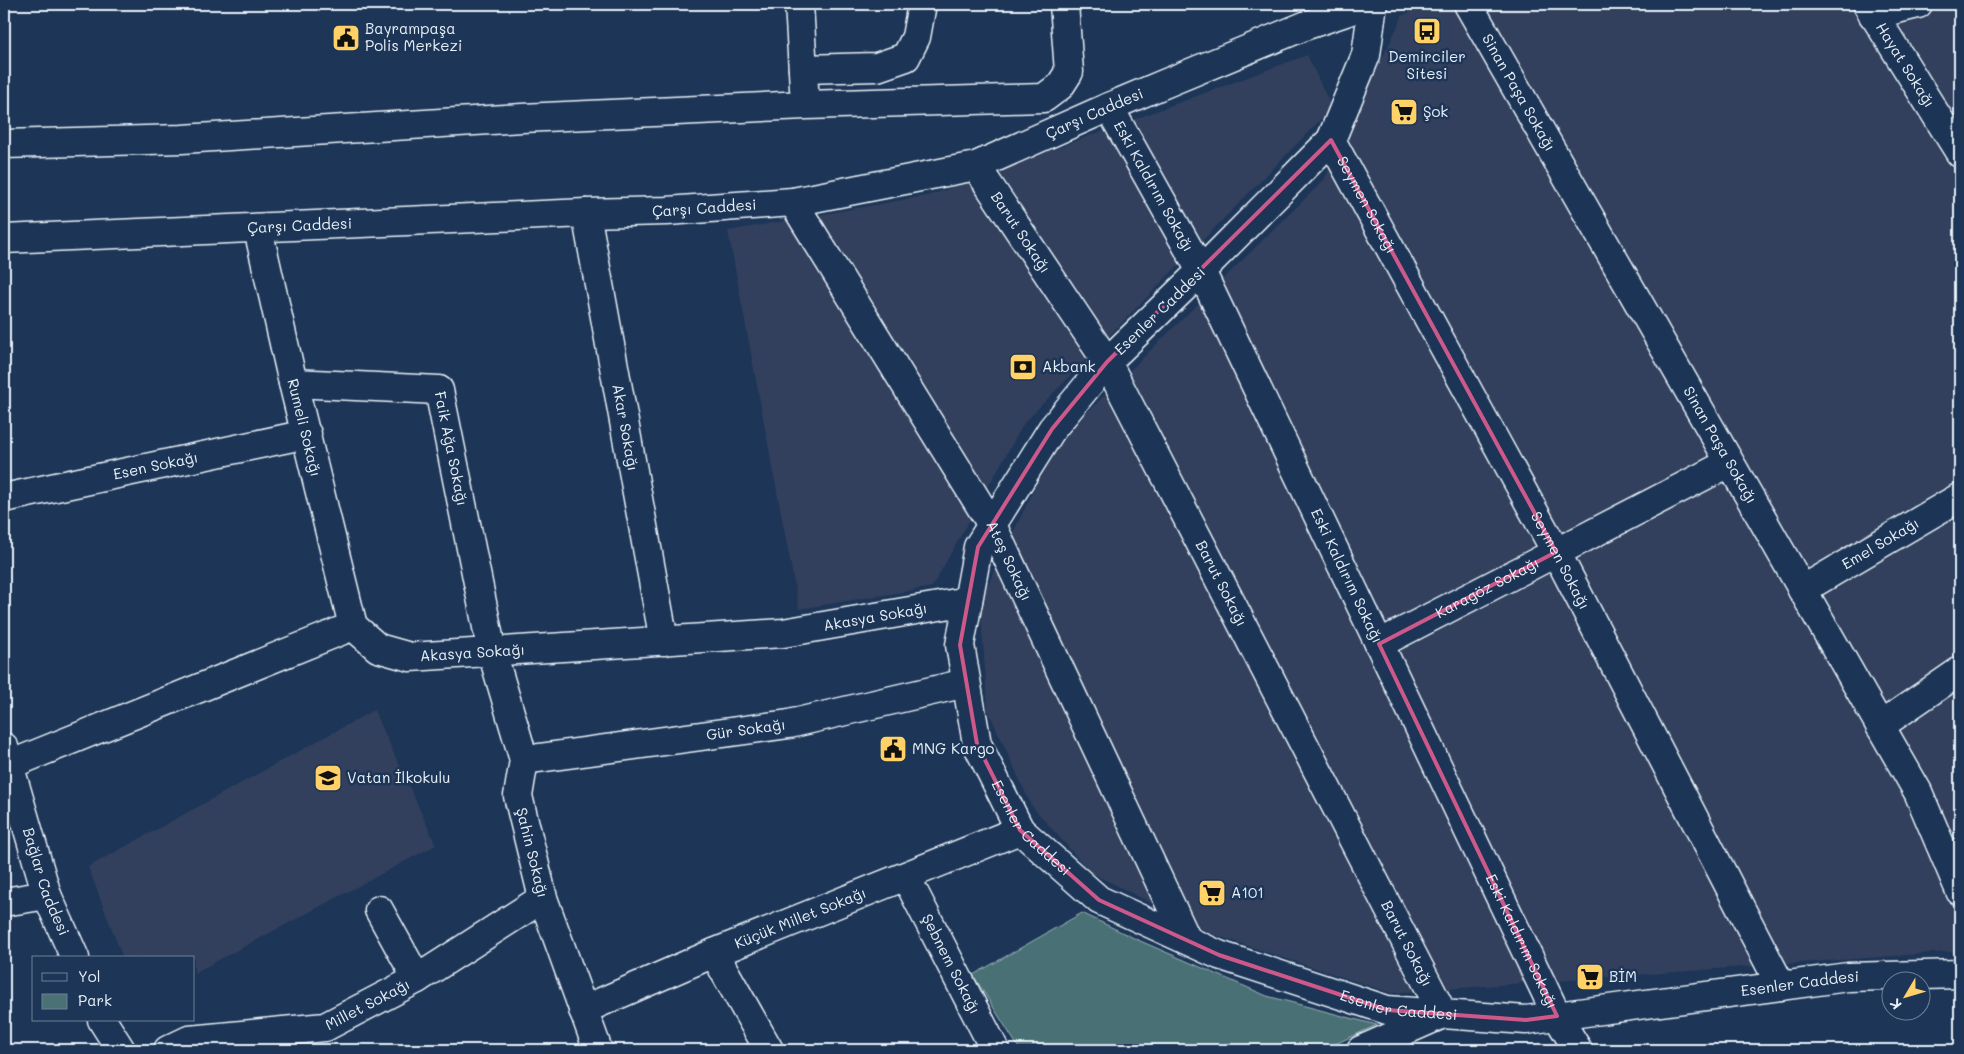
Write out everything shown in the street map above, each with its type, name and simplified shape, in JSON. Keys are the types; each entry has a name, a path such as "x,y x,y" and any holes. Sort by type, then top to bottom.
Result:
{"street":[{"path":"799,4 806,105"},
{"path":"803,70 877,67 906,57 916,37 922,4"},
{"path":"4,144 182,139 522,118 806,105 1044,98 1060,86 1069,72 1064,4"},
{"name":"Çarşı Caddesi","path":"4,239 668,211 793,202 976,166 1109,107 1307,25 1369,4"},
{"name":"Esenler Caddesi","path":"1373,4 1366,55 1331,140 1108,362 1052,429 978,547 960,645 977,744 1020,830 1099,900 1219,955 1387,1010 1526,1020 1848,977 1960,974"},
{"name":"Sinan Paşa Sokağı","path":"1468,4 1918,792 1960,891"},
{"path":"1870,10 1918,4"},
{"name":"Hayat Sokağı","path":"1870,10 1960,153"},
{"name":"Eski Kaldırım Sokağı","path":"1109,107 1201,271 1557,1016 1578,1050"},
{"name":"Seymen Sokağı","path":"1331,140 1556,552 1782,986"},
{"name":"Barut Sokağı","path":"976,166 1108,362 1443,1014"},
{"name":"Ateş Sokağı","path":"793,202 992,525 1187,940"},
{"name":"Akar Sokağı","path":"586,213 664,641"},
{"name":"Rumeli Sokağı","path":"258,229 293,383 353,626"},
{"name":"Faik Ağa Sokağı","path":"293,383 439,390 492,652"},
{"name":"Esen Sokağı","path":"4,498 307,434"},
{"name":"Karagöz Sokağı","path":"1379,644 1729,462"},
{"name":"Emel Sokağı","path":"1802,590 1960,498"},
{"name":"Akasya Sokağı","path":"353,626 378,648 410,657 784,633 968,600"},
{"path":"6,756 353,626"},
{"name":"Şahin Sokağı","path":"492,652 524,760 518,796 543,898 598,1050"},
{"path":"1880,726 1960,671"},
{"name":"Gür Sokağı","path":"524,760 789,724 966,683"},
{"name":"Bağlar Caddesi","path":"6,756 47,895 73,956"},
{"name":"Küçük Millet Sokağı","path":"583,1010 714,953 1020,830"},
{"name":"Şebnem Sokağı","path":"906,877 995,1050"},
{"path":"4,902 47,895"},
{"name":"Millet Sokağı","path":"168,1050 189,1040 325,1027 417,979 543,898"},
{"name":"Millet Sokağı","path":"380,910 417,979"},
{"path":"714,953 769,1050"},
{"path":"1362,1050 1443,1014"},
{"path":"103,1022 121,1050"}],"highlighted area":[{"path":"1331,140 1556,552 1379,644 1557,1016 1526,1020 1387,1010 1219,955 1099,900 1020,830 977,744 960,645 978,547 1052,429 1107,362"}],"shaded area":[{"path":"1429,4 1960,4 1960,951 1391,993 1212,934 1090,872 1031,805 988,710 980,602 1056,443 1324,180 1403,15"},
{"path":"1307,55 1332,108 1024,423 932,587 799,609 728,231 931,195"},
{"name":"Vatan İlkokulu","path":"374,710 436,845 195,972 195,956 122,956 88,867"}],"green space":[{"path":"1082,913 1138,940 1267,996 1377,1025 1322,1050 1020,1050 973,975"}],"place":[{"name":"Demirciler Sitesi","path":"1427,31"},
{"name":"Bayrampaşa Polis Merkezi","path":"346,38"},
{"name":"Şok","path":"1404,112"},
{"name":"Akbank","path":"1023,367"},
{"name":"MNG Kargo","path":"893,749"},
{"name":"Vatan İlkokulu","path":"328,778"},
{"name":"A101","path":"1212,893"},
{"name":"BİM","path":"1590,977"}]}
